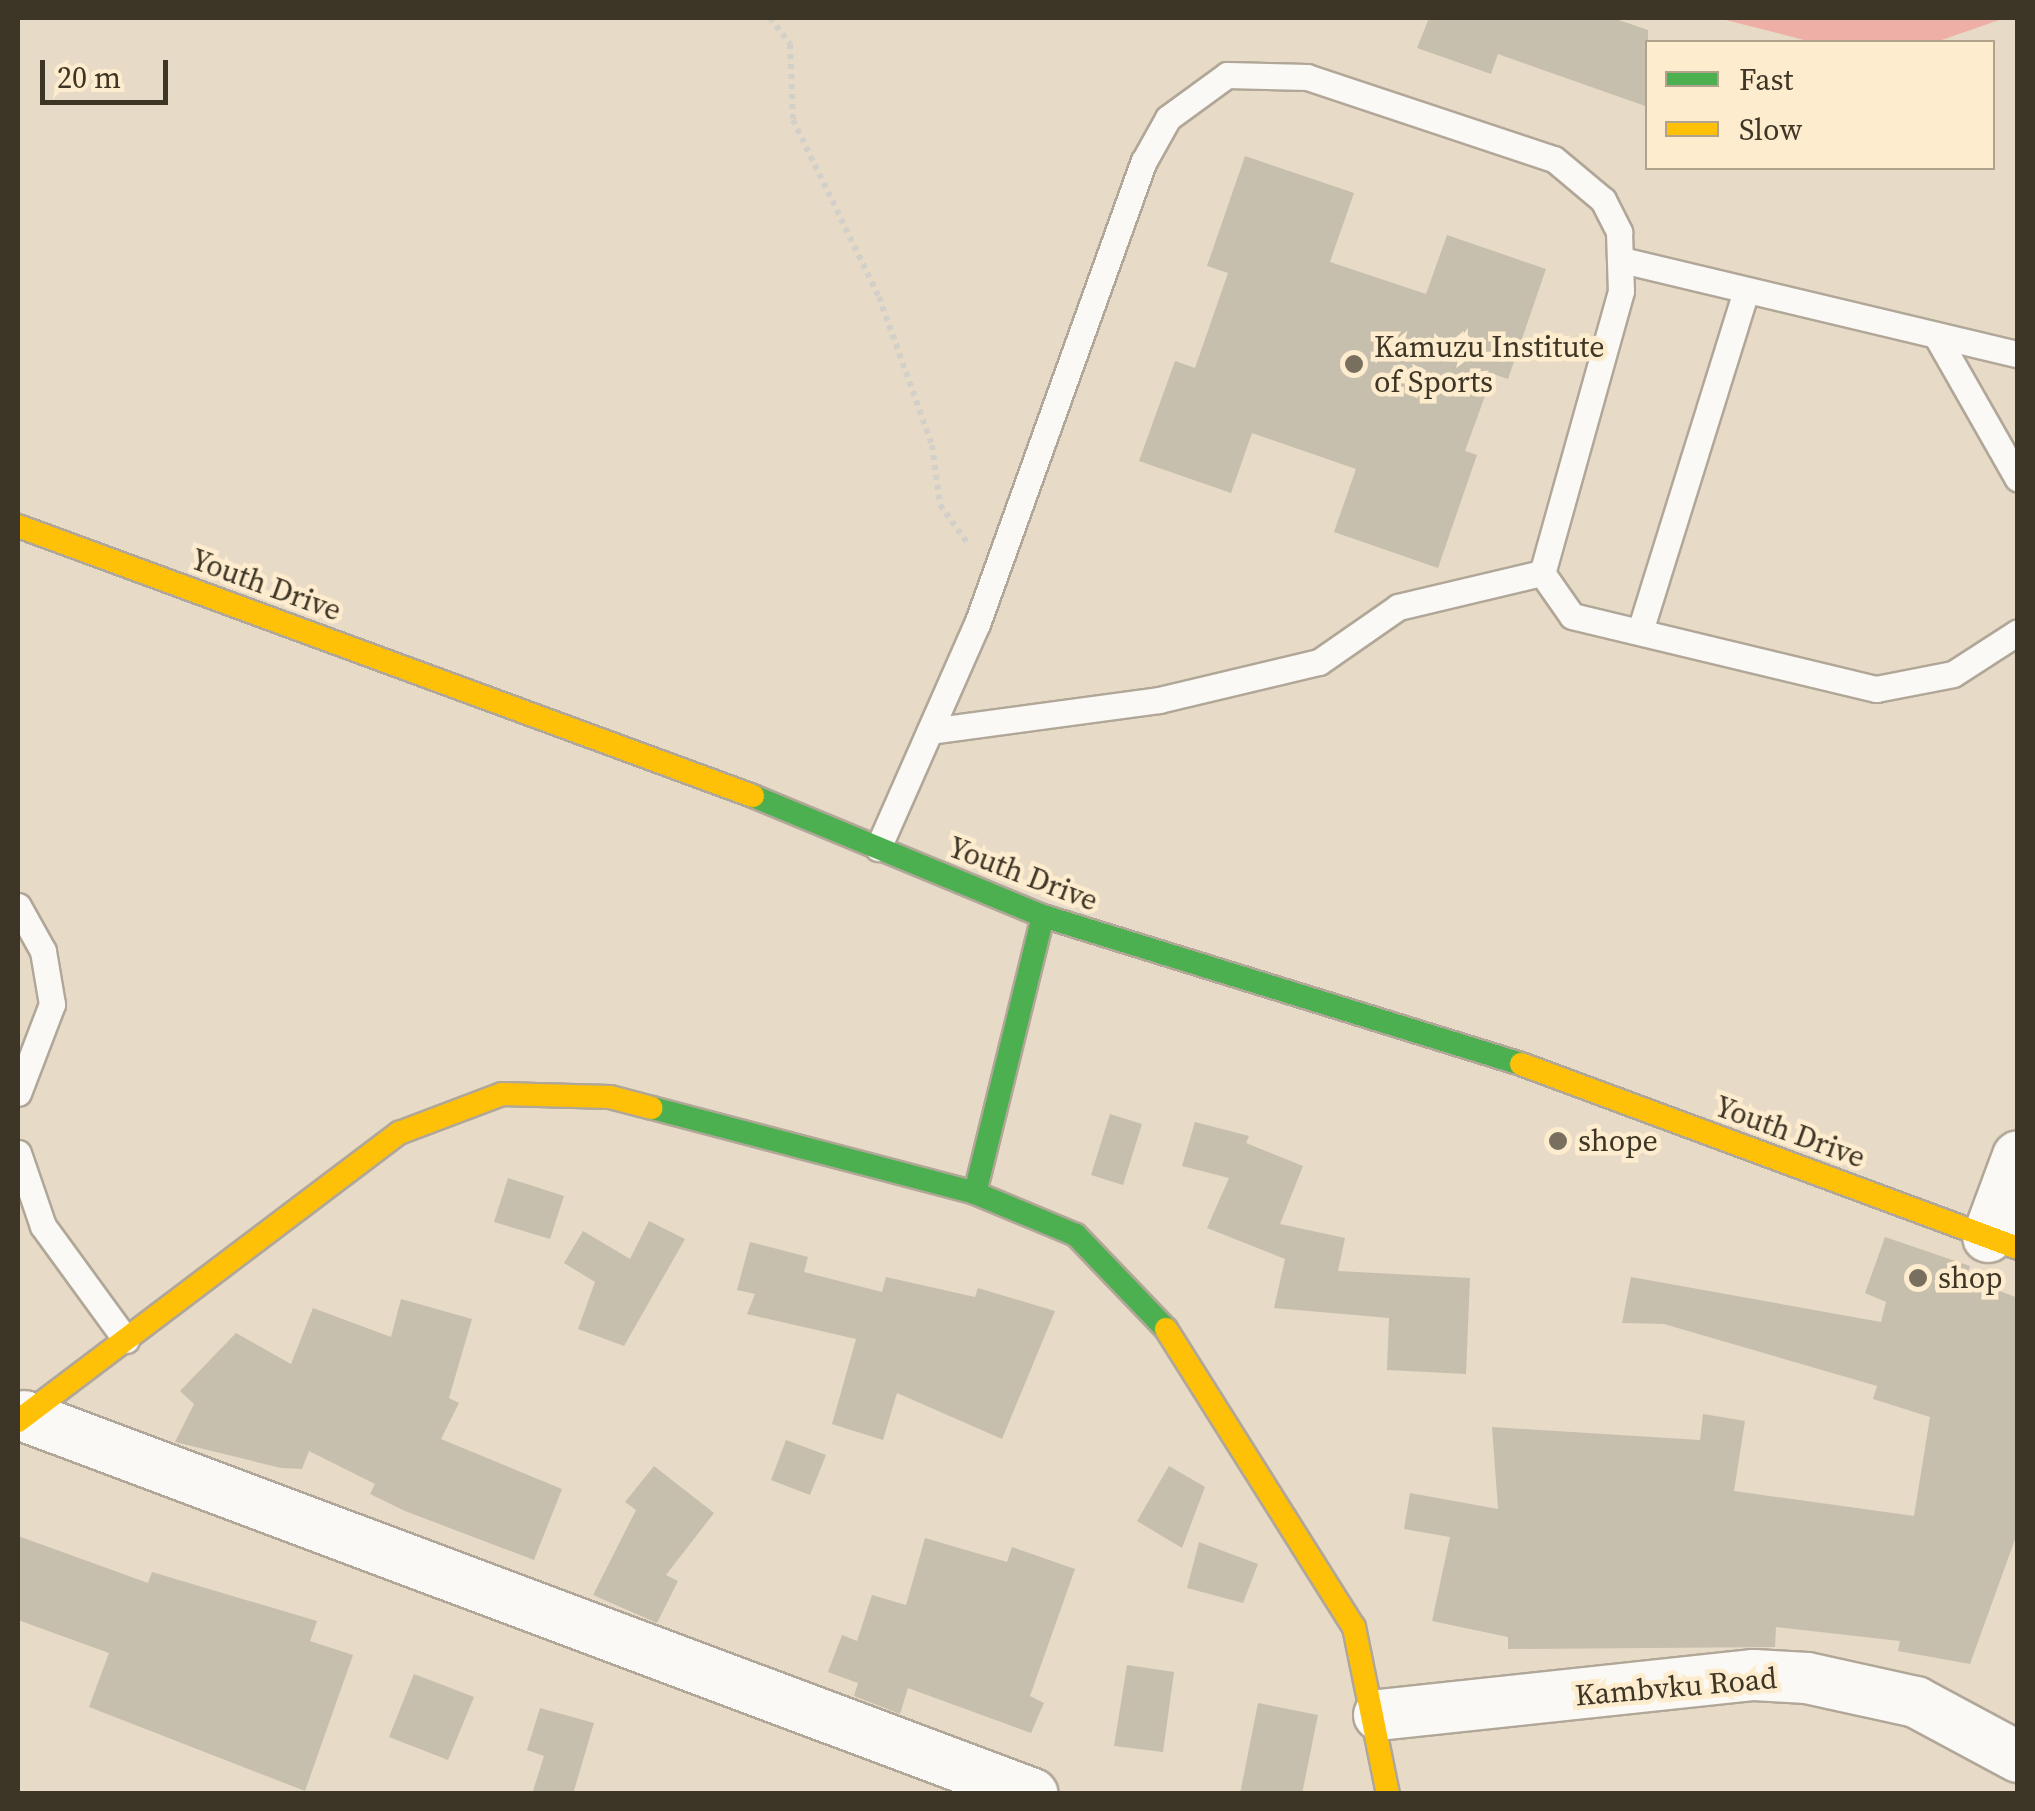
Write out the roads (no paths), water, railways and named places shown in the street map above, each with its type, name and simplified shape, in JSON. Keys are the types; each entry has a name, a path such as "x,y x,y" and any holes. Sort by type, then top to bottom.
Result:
{"street":[{"name":"Youth Drive","path":"18,526 878,848 1043,916 1230,981 1478,1048 2003,1243"},
{"path":"975,1193 1043,916"},
{"path":"21,1419 398,1134 502,1094 610,1097 975,1193 1076,1234 1176,1340 1354,1627 1379,1715 1388,1794"},
{"path":"2003,1243 2018,1156"},
{"path":"21,1419 1033,1794"},
{"name":"Kambvku Road","path":"1379,1715 1754,1675 1807,1678 1916,1702 2018,1757"}],"lane":[{"path":"878,848 930,732 1144,160 1199,90 1227,75 1307,77 1554,159 1603,200 1622,260 1542,573 1572,616 1876,689 1954,674 2018,632"},
{"path":"1622,260 2018,354"},
{"path":"1640,631 1746,291"},
{"path":"1936,337 2018,479"},
{"path":"930,732 1159,700 1319,662 1398,607 1542,573"},
{"path":"18,906 43,950 52,1004 18,1094"},
{"path":"18,1153 44,1226 126,1340"}],"place":[{"name":"Kamuzu Institute of Sports","path":"1354,364"},
{"name":"shope","path":"1558,1141"},
{"name":"shop","path":"1918,1278"}]}
